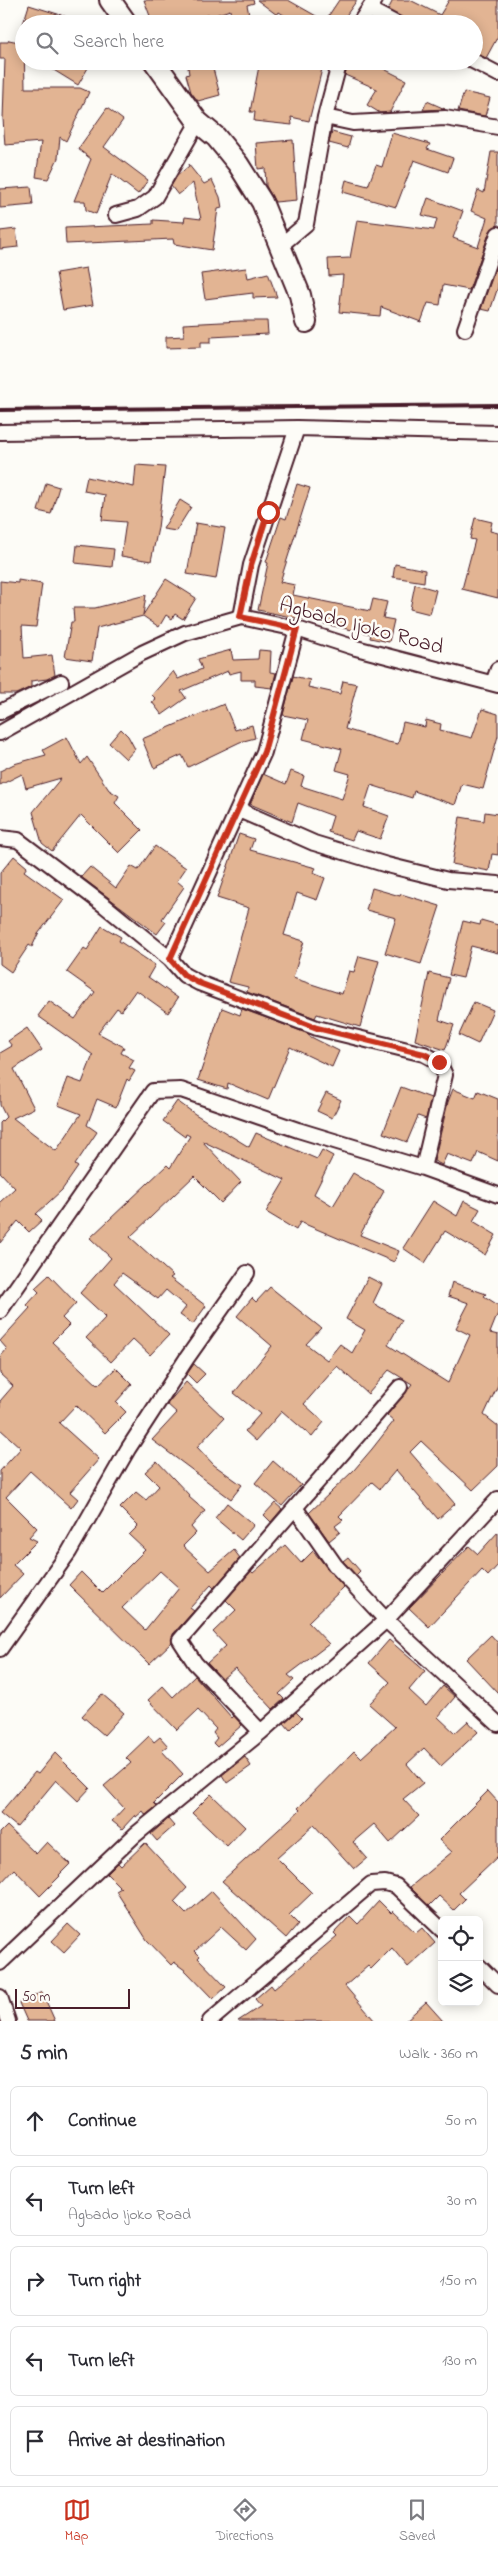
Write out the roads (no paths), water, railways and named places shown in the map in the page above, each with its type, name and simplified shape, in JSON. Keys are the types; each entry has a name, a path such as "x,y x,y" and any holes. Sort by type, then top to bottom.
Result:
{"street":[{"path":"110,0 121,15"},
{"path":"372,5 385,15"},
{"path":"483,66 498,74"},
{"path":"160,70 198,122 216,137 238,164 262,202 300,295 306,322"},
{"path":"280,246 306,224 325,117 338,70"},
{"path":"325,117 354,123 445,118 498,127"},
{"path":"116,215 138,209 155,196 198,122"},
{"path":"466,329 498,234"},
{"path":"240,617 251,565 297,428"},
{"path":"0,432 297,428 498,433"},
{"name":"Agbado Ijoko Road","path":"0,733 142,653 185,632 240,617 297,629 374,653 496,684"},
{"path":"170,959 264,752 297,629"},
{"path":"496,684 498,669"},
{"path":"0,712 61,682"},
{"path":"239,810 314,843 378,862 448,880 498,884"},
{"path":"0,838 18,840 105,906 170,959 184,975 208,987 317,1028 424,1054 439,1062 445,1075 423,1168"},
{"path":"0,1311 153,1091 181,1090 298,1130 423,1168 498,1195"},
{"path":"0,1649 69,1552 128,1449 187,1358 247,1273"},
{"path":"261,1732 195,1663 180,1640 296,1509 400,1387"},
{"path":"0,1963 136,1835 261,1732 386,1620 498,1499"},
{"path":"296,1509 335,1565 386,1620 498,1724"},
{"path":"211,2021 371,1884 384,1883 396,1886 438,1926"},
{"path":"483,1970 498,1985"},
{"path":"0,1997 8,2021"}],"railway":[{"path":"0,410 498,405"}]}
